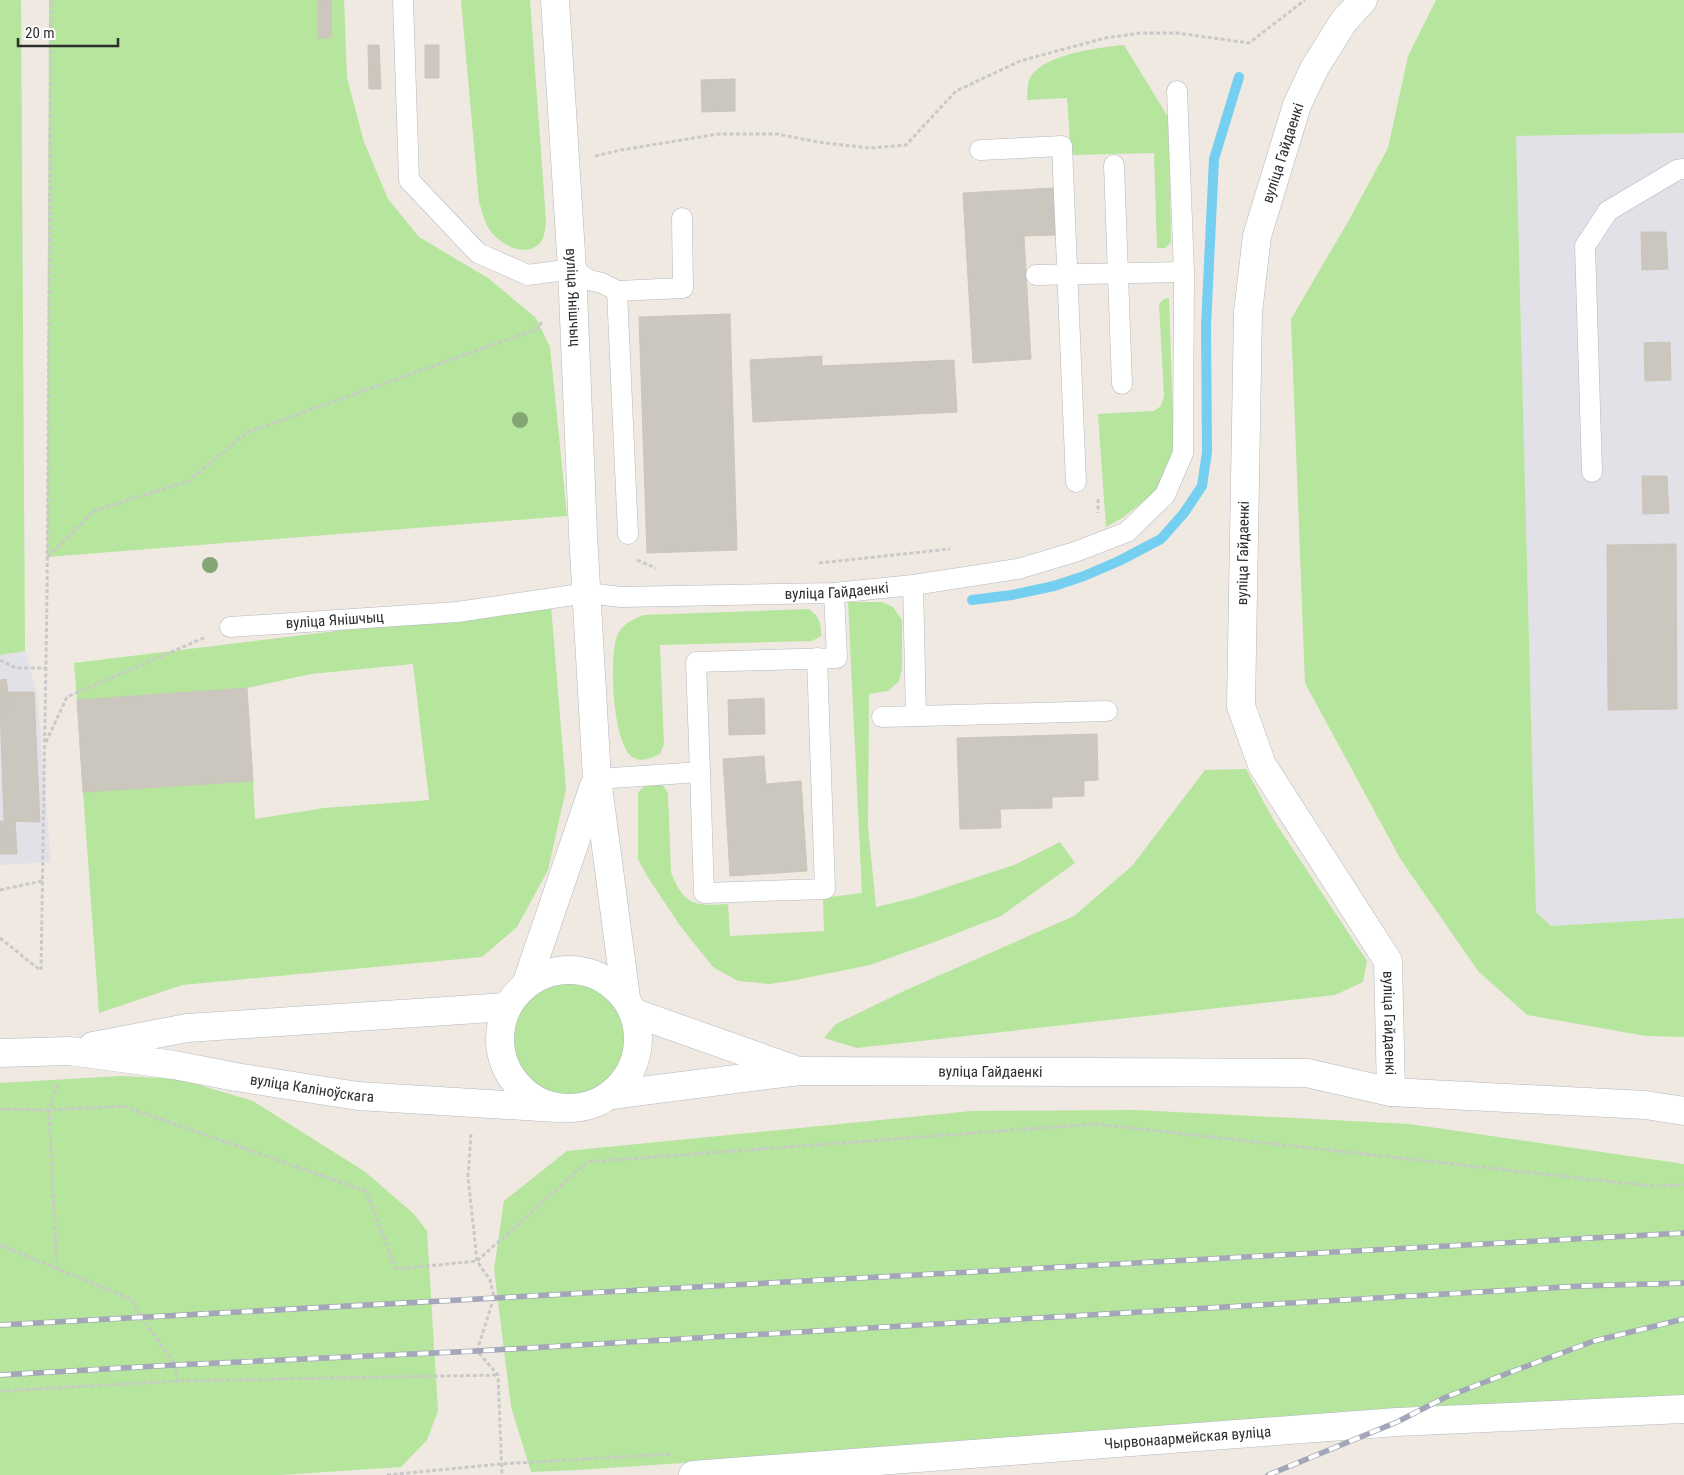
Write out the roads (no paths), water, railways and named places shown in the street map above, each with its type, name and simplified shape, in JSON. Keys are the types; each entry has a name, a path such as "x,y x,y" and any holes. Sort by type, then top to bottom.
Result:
{"street":[{"name":"вуліца Янішчыц","path":"555,0 572,269 596,779 630,1006"},
{"name":"вуліца Гайдаенкі","path":"1363,0 1344,21 1315,67 1297,104 1256,236 1248,312 1241,706 1262,765 1388,961 1391,1092"},
{"path":"526,985 596,779"},
{"name":"вуліца Каліноўскага","path":"0,1053 70,1051 174,1065 236,1077 358,1096 557,1108 576,1108 594,1104 611,1095 625,1081 634,1065 639,1048 639,1030 630,1006 614,985 600,976 583,970 566,969 548,972 531,980 507,1006 501,1024 500,1042 503,1060 510,1076 530,1096 557,1108"},
{"name":"вуліца Каліноўскага","path":"70,1051 187,1028 507,1006"},
{"name":"вуліца Гайдаенкі","path":"630,1006 799,1071"},
{"name":"вуліца Гайдаенкі","path":"611,1095 799,1071 1307,1073 1391,1092 1645,1105 1684,1111"},
{"name":"Чырвонаармейская вуліца","path":"693,1475 1397,1422 1684,1409"}],"lane":[{"path":"403,0 409,180 478,253 528,275 572,269 589,280 602,283 617,291 683,288 682,218"},
{"name":"вуліца Гайдаенкі","path":"587,593 621,597 834,594 1018,570 1075,552 1127,532 1166,495 1183,453 1184,272 1177,91"},
{"path":"980,150 1062,146 1076,482"},
{"path":"1114,165 1122,384"},
{"path":"1592,472 1585,246 1608,211 1677,170 1684,169"},
{"path":"1036,275 1184,272"},
{"path":"617,291 628,534"},
{"path":"913,585 916,716"},
{"name":"вуліца Янішчыц","path":"230,627 457,612 587,593"},
{"path":"817,658 825,889 704,893 696,662 817,658 837,658 834,594"},
{"path":"882,717 1107,711"},
{"path":"596,779 700,772"}],"waterway":[{"path":"972,600 1012,595 1054,586 1119,561 1161,539 1184,513 1202,486 1207,452 1206,326 1214,159 1239,77"}],"railway":[{"path":"0,1325 1684,1233"},
{"path":"0,1375 477,1351 1582,1286 1684,1283"},
{"path":"1268,1475 1397,1422 1446,1397 1519,1369 1594,1341 1684,1319"}]}
